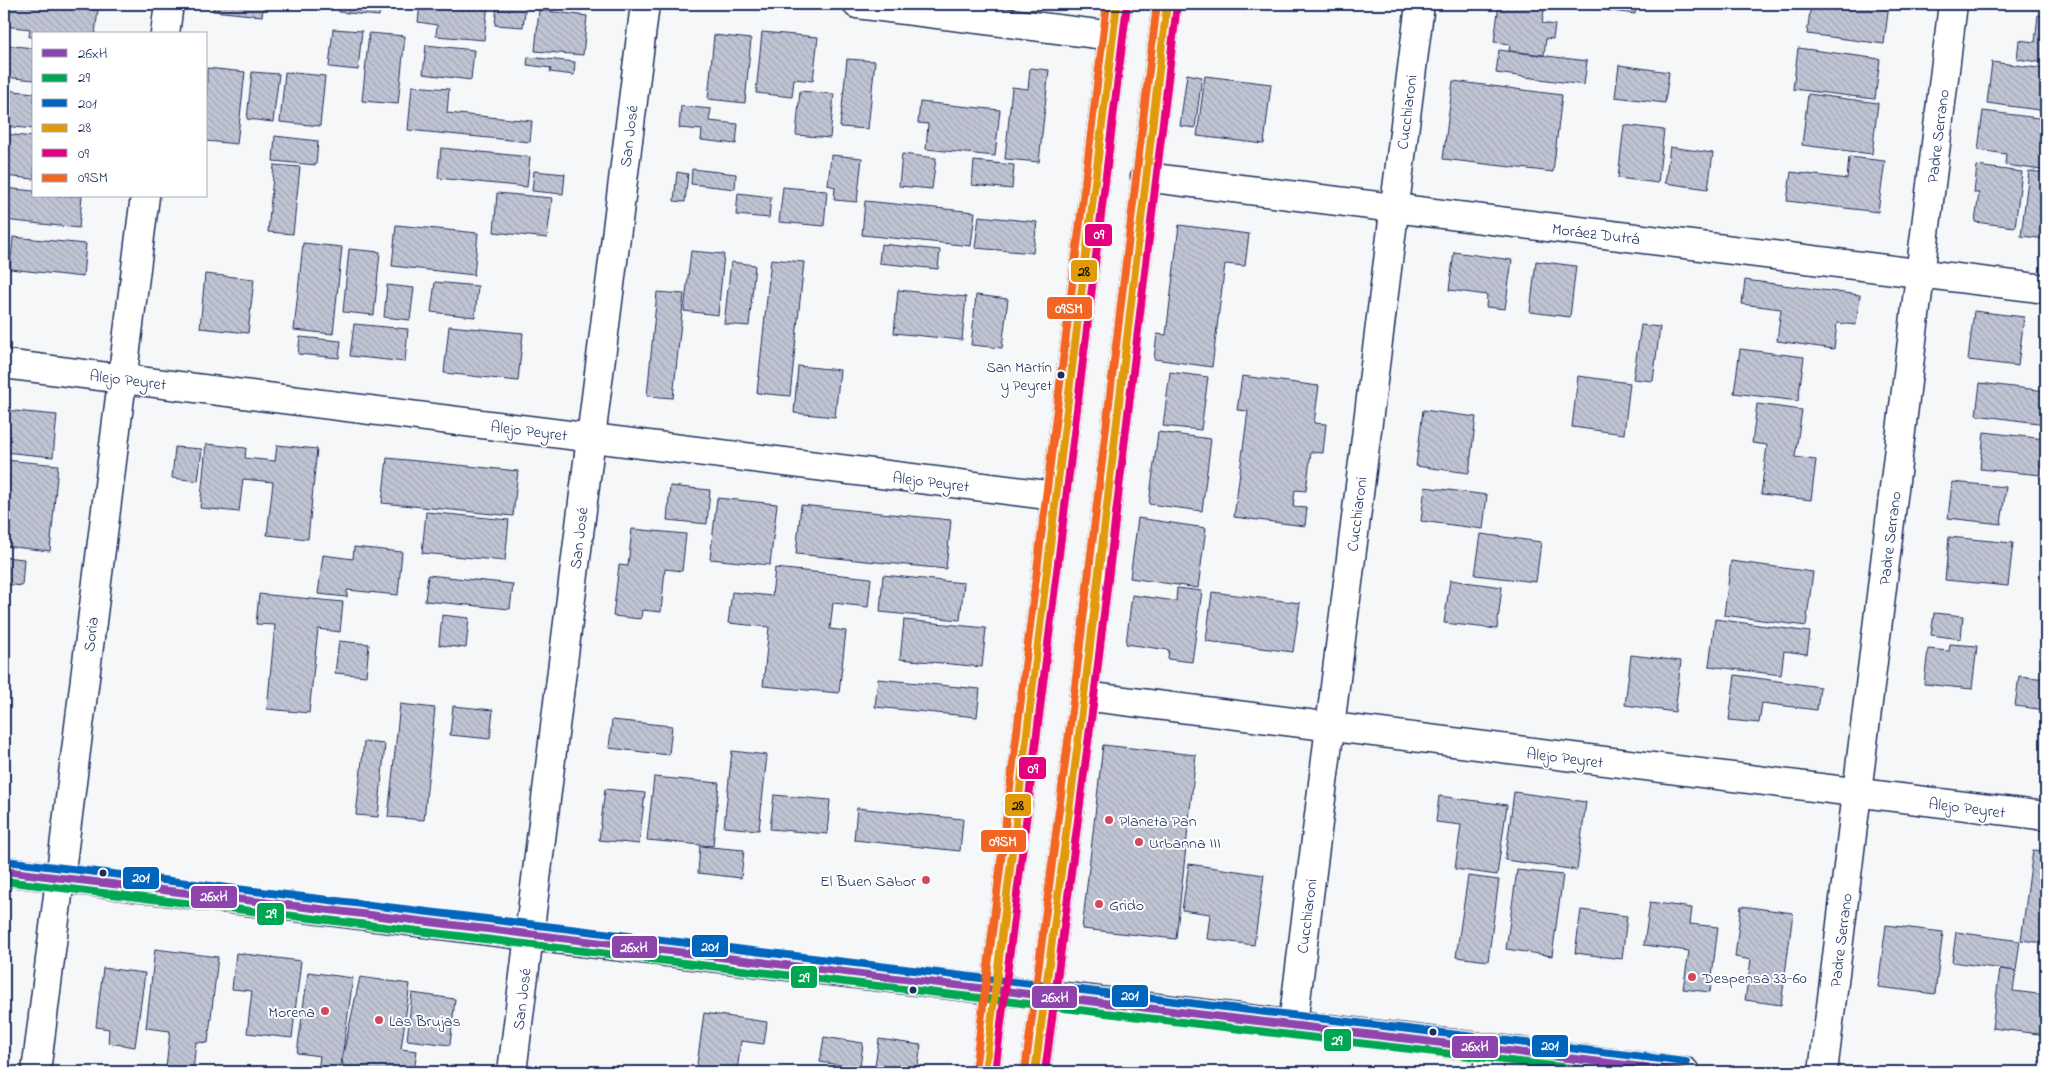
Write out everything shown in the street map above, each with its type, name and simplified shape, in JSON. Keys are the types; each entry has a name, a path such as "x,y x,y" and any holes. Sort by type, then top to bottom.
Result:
{"street":[{"path":"165,32 169,4"},
{"name":"San José","path":"512,1072 645,4"},
{"path":"857,4 1113,36"},
{"path":"986,1072 1055,496 1117,4"},
{"path":"1035,1072 1084,696 1166,4"},
{"name":"Cucchiaroni","path":"1293,1024 1420,4"},
{"name":"Padre Serrano","path":"1824,1072 1953,4"},
{"name":"Moráez Dutrá","path":"1145,177 2046,290"},
{"name":"Soria","path":"36,1072 144,198"},
{"name":"Alejo Peyret","path":"4,364 1055,496"},
{"name":"Alejo Peyret","path":"1084,696 1857,794 2046,816"},
{"path":"4,871 529,936 1293,1024 1489,1061 1685,1072"}],"building":[{"path":"4,4 66,4 65,7 98,10 95,32 32,32 32,37 29,37 30,29 4,26"},
{"path":"214,4 264,4 262,16 213,11"},
{"path":"340,4 380,4 379,16 339,12"},
{"path":"420,4 488,4 484,40 436,36 437,25 418,22"},
{"path":"497,4 526,4 523,27 495,25"},
{"path":"1499,4 1545,4 1542,23 1555,25 1553,39 1546,38 1544,55 1509,51 1510,44 1494,42"},
{"path":"1557,4 1637,4 1635,14"},
{"path":"1811,4 1889,5 1884,44 1807,34"},
{"path":"2008,4 2046,4 2046,9"},
{"path":"539,10 587,16 583,55 535,51"},
{"path":"2038,15 2046,16 2046,63 2017,59 2019,40 2035,42"},
{"path":"333,29 362,31 358,70 329,67"},
{"path":"762,32 818,37 813,81 794,79 792,97 756,93"},
{"path":"369,33 405,36 398,104 362,101"},
{"path":"714,35 751,39 745,103 708,99"},
{"path":"4,45 32,48 32,80 4,77"},
{"path":"426,45 474,50 471,80 423,74"},
{"path":"1798,48 1880,59 1875,99 1793,89"},
{"path":"1499,50 1587,61 1584,85 1496,73"},
{"path":"528,57 575,62 574,75 550,72 551,68 527,65"},
{"path":"847,59 875,61 868,129 840,127"},
{"path":"1992,62 2046,69 2046,111 1987,103"},
{"path":"1619,65 1669,72 1665,103 1615,97"},
{"path":"208,68 245,72 237,144 208,141"},
{"path":"1030,68 1049,70 1039,162 1005,159 1012,87 1028,89"},
{"path":"252,72 279,74 273,122 247,119"},
{"path":"285,72 325,76 320,126 280,122"},
{"path":"1187,74 1202,77 1195,128 1180,126"},
{"path":"1205,76 1271,84 1264,144 1197,136"},
{"path":"1453,81 1562,95 1553,172 1443,159"},
{"path":"412,86 449,89 447,113 532,121 530,142 408,130"},
{"path":"4,90 32,93 32,129 4,126"},
{"path":"800,91 834,94 830,138 796,135"},
{"path":"1808,94 1878,103 1872,154 1802,145"},
{"path":"920,102 1000,110 995,156 926,149 928,124 918,123"},
{"path":"681,106 711,109 709,121 738,124 736,144 701,140 702,130 679,128"},
{"path":"1983,111 2046,119 2042,170 2005,165 2006,154 1978,150"},
{"path":"1624,125 1664,130 1658,183 1618,178"},
{"path":"4,134 32,137 32,179 4,176"},
{"path":"275,136 318,141 316,165 273,161"},
{"path":"1670,147 1713,153 1708,189 1665,183"},
{"path":"441,148 530,157 527,187 438,178"},
{"path":"902,154 936,158 932,189 899,186"},
{"path":"831,155 862,158 857,202 834,200 835,187 828,185"},
{"path":"1849,157 1885,161 1878,212 1787,201 1791,172 1847,179"},
{"path":"974,161 1014,165 1012,189 972,185"},
{"path":"274,165 300,167 293,234 268,232"},
{"path":"1977,166 2022,172 2015,227 1975,222 1979,193 1974,193"},
{"path":"692,169 736,174 735,189 691,184"},
{"path":"534,171 565,174 563,194 532,191"},
{"path":"2029,171 2046,173 2046,239 2021,236"},
{"path":"677,172 688,174 685,202 674,201"},
{"path":"783,187 827,191 824,226 779,222"},
{"path":"4,188 32,191 32,198 82,198 79,228 4,220"},
{"path":"497,193 552,198 547,238 494,232"},
{"path":"738,193 771,197 769,218 736,215"},
{"path":"865,201 975,212 971,246 862,235"},
{"path":"979,216 1037,222 1033,253 975,248"},
{"path":"396,225 478,233 474,275 392,266"},
{"path":"1179,225 1249,234 1245,266 1225,264 1212,367 1154,359 1157,334 1166,335"},
{"path":"13,237 86,244 83,277 10,269"},
{"path":"303,243 342,247 333,334 294,330"},
{"path":"881,244 940,250 938,269 879,263"},
{"path":"349,249 380,252 374,315 343,312"},
{"path":"691,251 724,254 718,315 684,311"},
{"path":"1454,252 1512,260 1505,309 1486,307 1487,295 1449,290"},
{"path":"771,259 804,262 790,396 757,393"},
{"path":"1536,261 1576,266 1570,317 1530,312"},
{"path":"731,262 755,265 749,326 724,324"},
{"path":"205,274 254,279 248,333 200,328"},
{"path":"1745,280 1860,295 1856,325 1837,323 1834,349 1777,341 1781,309 1742,304"},
{"path":"435,282 478,286 475,317 431,312"},
{"path":"387,285 414,288 410,320 384,317"},
{"path":"898,290 966,297 962,340 894,333"},
{"path":"657,292 684,294 673,398 647,396"},
{"path":"976,295 1008,299 1002,348 971,345"},
{"path":"1974,311 2024,317 2018,366 1968,360"},
{"path":"354,324 408,329 405,362 350,356"},
{"path":"1641,325 1660,327 1653,381 1633,379"},
{"path":"449,326 523,333 518,381 444,373"},
{"path":"300,337 341,341 339,358 298,354"},
{"path":"1740,349 1804,357 1798,401 1734,393"},
{"path":"798,366 840,370 835,417 794,413"},
{"path":"1170,372 1208,377 1201,430 1163,426"},
{"path":"1242,376 1319,386 1314,423 1326,424 1323,453 1311,452 1306,491 1295,490 1293,507 1307,508 1305,526 1234,517 1248,411 1237,410"},
{"path":"1578,376 1630,383 1624,434 1572,427"},
{"path":"1980,383 2046,391 2046,424 1976,415"},
{"path":"1757,404 1802,410 1795,457 1816,460 1811,500 1761,494 1767,445 1752,443"},
{"path":"4,410 57,415 53,457 4,452"},
{"path":"1423,410 1476,417 1469,473 1416,466"},
{"path":"1158,432 1211,439 1202,511 1149,504"},
{"path":"1984,432 2045,439 2041,475 1980,469"},
{"path":"206,444 246,448 245,458 275,461 277,445 317,449 308,539 267,535 273,482 243,479 239,512 200,508"},
{"path":"175,447 202,449 198,481 172,478"},
{"path":"387,458 518,471 513,516 382,503"},
{"path":"5,460 58,465 50,551 4,546"},
{"path":"1952,482 2006,487 2001,524 1948,518"},
{"path":"670,486 710,490 707,524 667,520"},
{"path":"1425,487 1487,495 1483,529 1421,521"},
{"path":"717,498 777,504 770,565 710,559"},
{"path":"801,505 951,520 946,569 796,554"},
{"path":"426,512 509,520 505,561 422,553"},
{"path":"1138,518 1206,528 1198,588 1130,578"},
{"path":"632,529 686,534 682,571 665,569 661,612 642,610 641,619 613,616 619,565 628,566"},
{"path":"1481,534 1541,542 1536,582 1475,575"},
{"path":"1949,537 2013,543 2008,586 1945,580"},
{"path":"354,547 402,552 398,595 347,590 347,597 318,594 323,555 353,559"},
{"path":"4,557 24,559 22,586 4,584"},
{"path":"1731,561 1813,572 1806,626 1724,615"},
{"path":"775,568 871,578 868,607 833,603 830,629 846,631 839,693 763,686 769,627 728,623 732,592 772,596"},
{"path":"428,575 513,584 510,609 425,601"},
{"path":"883,575 964,583 960,620 880,612"},
{"path":"1450,580 1502,587 1497,629 1444,623"},
{"path":"1177,588 1202,591 1192,662 1168,659 1169,650 1126,644 1132,595 1176,601"},
{"path":"1212,592 1300,603 1293,652 1206,641"},
{"path":"259,594 343,602 340,632 318,629 309,713 267,709 275,625 256,624"},
{"path":"1934,613 1963,616 1961,639 1931,635"},
{"path":"442,615 469,618 466,648 439,645"},
{"path":"1715,619 1810,632 1807,654 1784,651 1781,675 1709,666"},
{"path":"904,620 986,628 982,667 900,659"},
{"path":"339,641 369,644 366,676 335,673"},
{"path":"1950,644 1977,646 1972,689 1924,684 1928,649 1949,651"},
{"path":"1631,655 1681,661 1675,712 1625,705"},
{"path":"1735,675 1820,687 1817,710 1762,703 1759,723 1729,720"},
{"path":"2019,676 2046,679 2046,710 2015,706"},
{"path":"878,679 980,689 977,717 875,707"},
{"path":"400,704 435,708 424,820 388,817"},
{"path":"453,706 493,710 490,739 450,735"},
{"path":"612,720 672,726 669,755 609,748"},
{"path":"364,742 385,744 378,817 356,815"},
{"name":"Urbanna III","path":"1103,745 1196,755 1176,939 1082,929"},
{"path":"732,751 767,755 759,830 724,827"},
{"path":"654,777 719,783 713,846 647,840"},
{"path":"605,789 645,793 639,844 599,840"},
{"path":"1514,792 1586,802 1577,870 1505,860"},
{"path":"774,795 830,800 827,834 770,829"},
{"path":"1439,796 1507,805 1497,875 1455,869 1461,825 1436,822"},
{"path":"857,808 963,819 960,851 854,840"},
{"path":"700,846 744,850 741,878 698,873"},
{"path":"2033,850 2046,851 2046,917 2043,943 2021,940"},
{"path":"1189,864 1264,875 1254,945 1207,939 1210,914 1182,910"},
{"path":"1517,870 1563,875 1552,956 1506,949"},
{"path":"1468,876 1499,880 1488,961 1456,957"},
{"path":"1650,902 1692,908 1690,924 1718,927 1710,992 1683,989 1689,951 1644,945"},
{"path":"1741,906 1793,913 1781,1005 1745,1000 1751,960 1735,957"},
{"path":"1581,910 1627,916 1622,959 1575,953"},
{"path":"1886,925 1943,932 1935,994 1878,987"},
{"path":"1956,932 2020,941 2016,971 1952,962"},
{"path":"155,949 218,957 208,1043 196,1042 193,1071 166,1067 170,1031 146,1028"},
{"path":"236,953 301,961 292,1038 247,1033 252,991 232,989"},
{"path":"103,968 145,973 135,1047 108,1043 109,1029 96,1027"},
{"path":"2000,969 2016,971 2013,991 2046,995 2046,1035 1992,1028"},
{"path":"308,972 353,978 340,1072 318,1072 320,1056 297,1053"},
{"path":"360,977 410,984 401,1049 417,1051 414,1072 344,1072 342,1059"},
{"path":"412,993 455,999 450,1045 407,1040"},
{"path":"704,1013 767,1022 764,1044 741,1041 737,1071 744,1072 696,1072"},
{"path":"824,1037 863,1043 860,1068 820,1062"},
{"path":"879,1039 921,1045 917,1072 874,1072"},
{"path":"595,1068 628,1072 594,1072"}],"transit line":[{"name":"09SM","path":"975,1071 1107,4"},
{"name":"28","path":"985,1072 1117,4"},
{"name":"09SM","path":"1025,1071 1074,695 1157,4"},
{"name":"28","path":"1035,1072 1084,696 1167,4"},
{"name":"09","path":"995,1072 1127,5"},
{"name":"09","path":"1045,1072 1094,697 1177,5"},
{"name":"201","path":"5,861 1686,1062"},
{"name":"26xH","path":"4,871 1685,1072"},
{"name":"29","path":"4,881 1604,1072"}],"place":[{"name":"San Martín y Peyret","path":"1061,375"},
{"name":"Planeta Pan","path":"1109,820"},
{"name":"Urbanna III","path":"1139,842"},
{"name":"El Buen Sabor","path":"926,880"},
{"name":"Grido","path":"1099,904"},
{"name":"Despensa 33-60","path":"1692,977"},
{"name":"Morena","path":"325,1011"},
{"name":"Las Brujas","path":"379,1020"}]}
